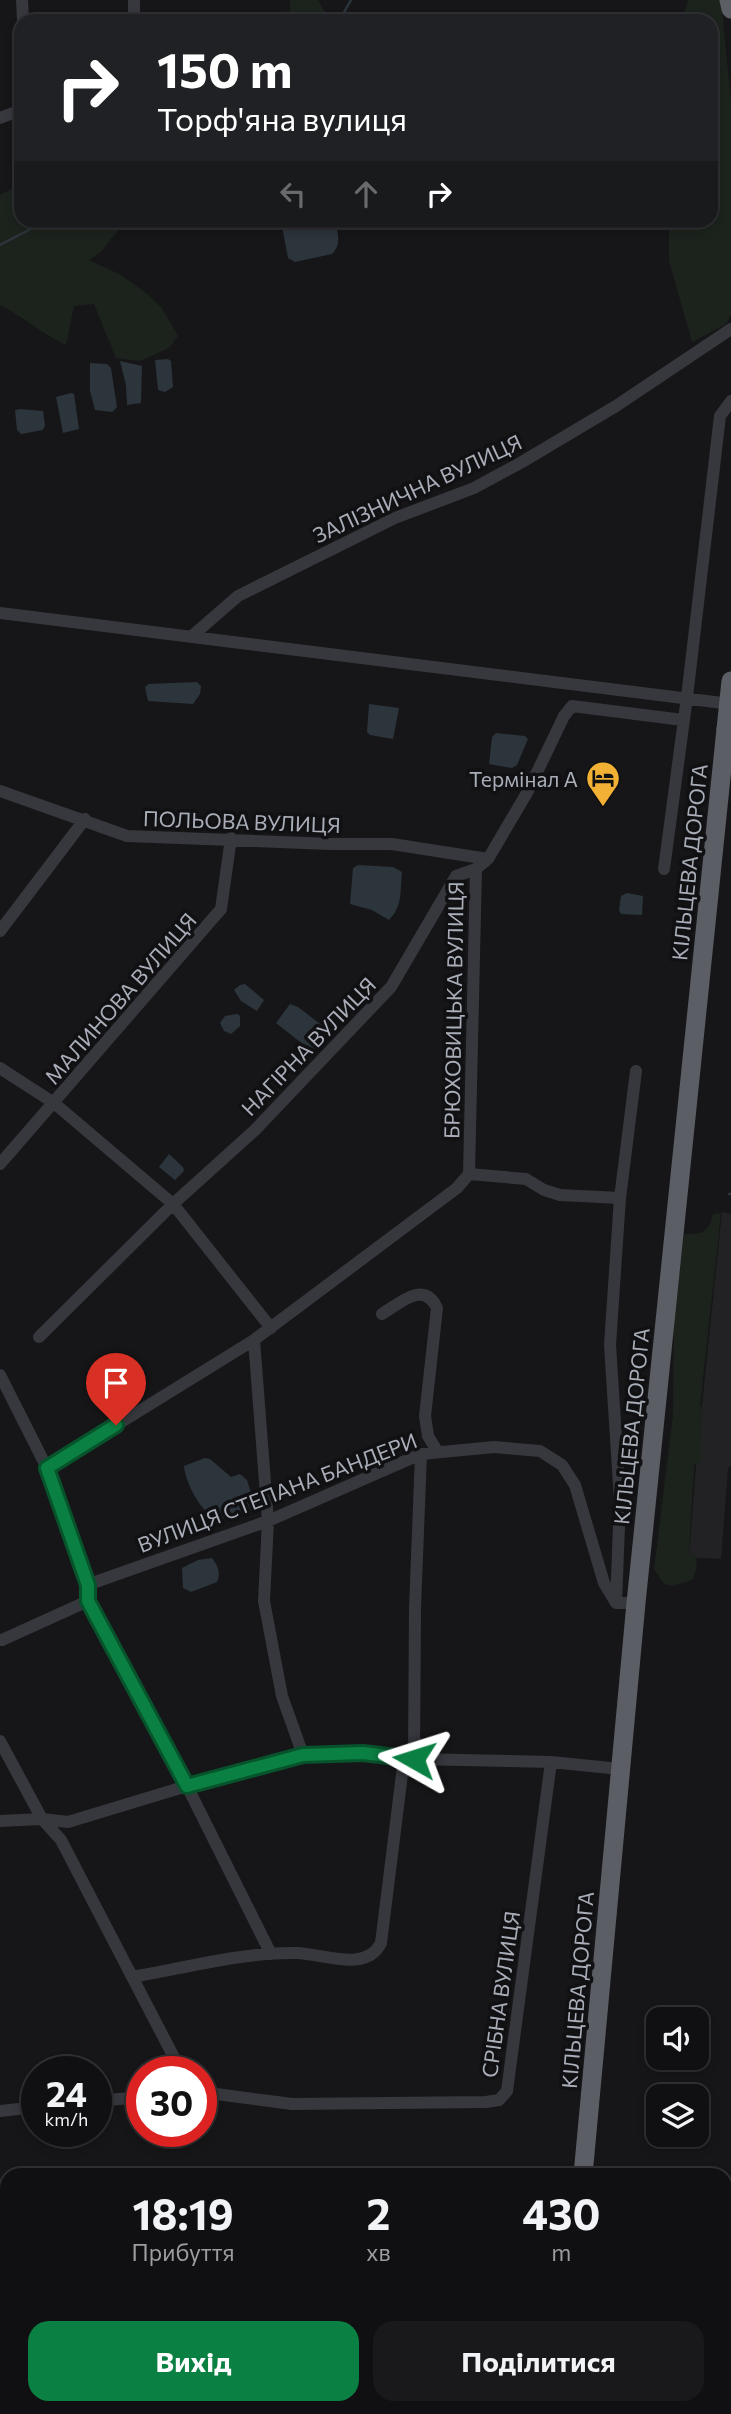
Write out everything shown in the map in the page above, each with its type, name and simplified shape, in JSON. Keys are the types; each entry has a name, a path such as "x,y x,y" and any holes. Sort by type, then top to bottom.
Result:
{"highway":[{"path":"730,0 731,9"},
{"name":"КІЛЬЦЕВА ДОРОГА","path":"584,2168 620,1769 626,1603 731,681"}],"street":[{"name":"ЗАЛІЗНИЧНА ВУЛИЦЯ","path":"192,636 238,596 395,519 474,488 522,462 616,406 731,329"},
{"path":"663,869 687,698 720,415 731,401"},
{"path":"0,613 731,704"},
{"name":"БРЮХОВИЦЬКА ВУЛИЦЯ","path":"469,1174 476,869 488,859 528,791 564,716 572,706 683,720"},
{"name":"ПОЛЬОВА ВУЛИЦЯ","path":"0,791 127,836 402,845 488,859"},
{"path":"0,931 85,819"},
{"name":"МАЛИНОВА ВУЛИЦЯ","path":"0,1164 221,909 231,838"},
{"name":"НАГІРНА ВУЛИЦЯ","path":"39,1337 173,1204 255,1130 391,988 456,876 476,869"},
{"path":"0,1068 54,1103 173,1204 271,1328"},
{"path":"626,1603 610,1345 620,1198 636,1071"},
{"path":"47,1468 254,1340 457,1188 469,1174 526,1179 560,1195 620,1198"},
{"path":"382,1314 415,1293 424,1294 437,1308 425,1416 428,1436 437,1451"},
{"path":"254,1340 268,1521 264,1601 282,1696 303,1755"},
{"path":"0,1375 47,1468 88,1585 88,1601 187,1786 271,1954"},
{"name":"ВУЛИЦЯ СТЕПАНА БАНДЕРИ","path":"88,1585 268,1521 421,1454 494,1447 540,1451 562,1465 575,1485 604,1583 626,1603"},
{"path":"132,1977 271,1954 300,1953 356,1960 376,1952 381,1943 409,1758 421,1454"},
{"path":"2,1640 88,1601"},
{"path":"0,1741 42,1819 61,1840 173,2056"},
{"path":"0,1821 42,1819 68,1822 303,1755 363,1753 409,1758 551,1762 620,1769"},
{"name":"СРІБНА ВУЛИЦЯ","path":"217,2094 292,2104 499,2100 507,2091 551,1762"},
{"path":"0,2112 21,2110"}],"shaded area":[{"path":"290,0 318,0 326,14 274,14 290,11"},
{"path":"688,0 721,0 731,101 731,315 726,324 692,342 669,261 669,228 718,228 718,14 684,14"},
{"path":"14,188 14,228 120,228 101,252 89,260 121,275 161,307 178,336 169,348 140,361 116,358 94,304 74,306 66,345 0,305 0,195"},
{"path":"282,228 336,228 338,242 332,254 295,262 288,258"},
{"path":"155,360 171,361 173,387 165,392 158,390"},
{"path":"120,361 142,366 141,403 127,405 126,385"},
{"path":"90,363 107,364 111,368 117,407 112,412 95,410 90,391"},
{"path":"74,394 79,429 63,433 56,397"},
{"path":"15,410 43,411 43,430 21,434 17,430"},
{"path":"197,682 201,686 200,694 193,704 148,701 145,687 149,684"},
{"path":"369,704 399,708 393,739 370,735 367,732"},
{"path":"496,733 525,736 528,739 517,765 512,768 489,764 492,737"},
{"path":"358,865 393,867 402,872 399,904 389,920 372,910 350,904 353,868"},
{"path":"627,893 643,896 642,915 621,914 621,896"},
{"path":"245,984 264,1000 257,1011 241,1001 234,990"},
{"path":"290,1004 328,1030 329,1036 316,1051 313,1052 276,1023"},
{"path":"225,1016 240,1016 240,1026 231,1034 224,1031 220,1023"},
{"path":"169,1154 184,1171 175,1180 159,1167"},
{"path":"722,1212 731,1214 731,1465 728,1469 721,1559 689,1557"},
{"path":"721,1213 700,1406 703,1408 700,1451 703,1452 702,1462 694,1464 689,1553 697,1555 696,1570 692,1580 673,1586 664,1584 654,1569 673,1415 674,1319 684,1234 704,1231 713,1214"},
{"path":"205,1458 210,1459 231,1477 240,1474 247,1480 255,1506 249,1512 225,1518 214,1517 204,1509 190,1487 184,1466"},
{"path":"212,1558 218,1569 217,1582 191,1592 183,1588 182,1568 198,1560"}],"waterway":[{"path":"343,14 351,0"},
{"path":"0,245 33,228"}],"place":[{"name":"Термінал А","path":"603,808"}],"route":[{"path":"116,1425 47,1468 88,1585 88,1601 187,1786 303,1755 363,1753 414,1759"}]}
